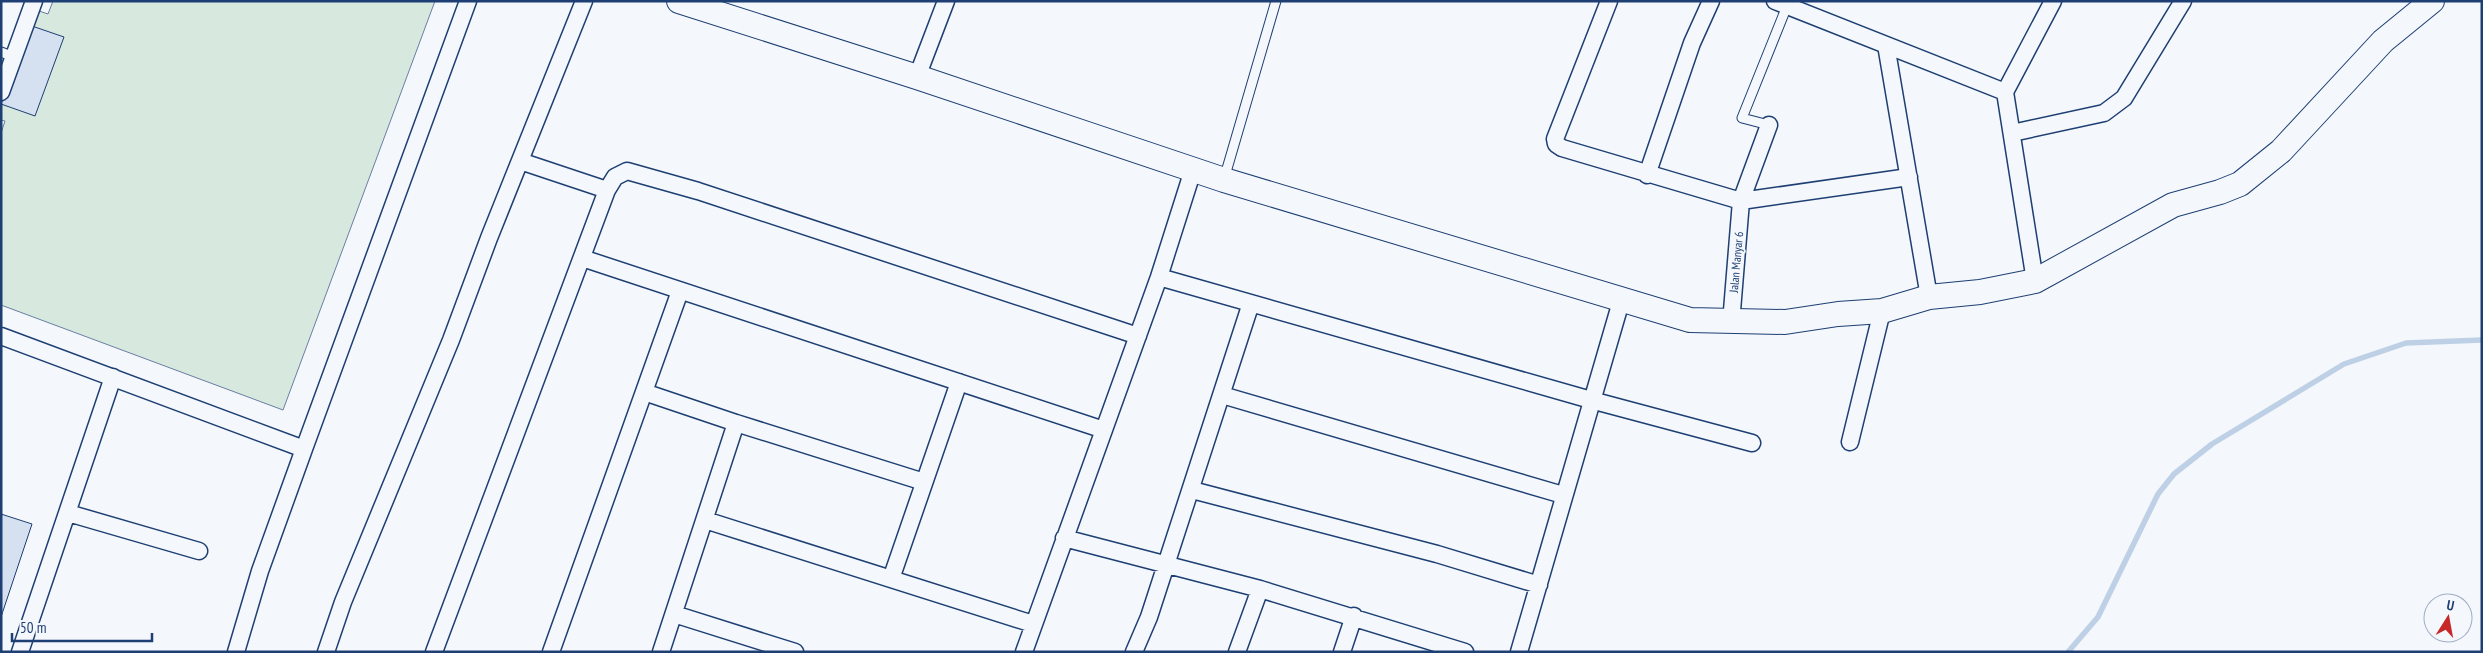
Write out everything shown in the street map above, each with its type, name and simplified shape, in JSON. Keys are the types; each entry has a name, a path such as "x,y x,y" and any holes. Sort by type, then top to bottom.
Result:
{"main road":[{"path":"679,1 917,77 1224,180 1622,298 1690,320 1731,323 1785,322 1838,314 1882,311 1929,297 1980,292 2035,281 2173,205 2220,192 2240,184 2281,151 2383,41 2432,1"}],"street":[{"path":"1,92 8,54 34,1"},
{"path":"236,652 260,571 468,1"},
{"path":"326,652 342,602 451,340 584,1"},
{"path":"917,77 946,1"},
{"path":"1609,1 1558,132 1556,144 1562,148 1647,175 1741,201 1909,177"},
{"path":"1647,175 1692,43 1712,1"},
{"path":"2035,281 2005,92 2053,1"},
{"path":"2012,134 2104,113 2116,106 2124,98 2182,1"},
{"path":"1780,3 2005,92"},
{"path":"1886,45 1929,297"},
{"name":"Jalan Manyar 6","path":"1731,323 1741,201 1769,125"},
{"path":"520,161 607,190"},
{"path":"1024,652 1159,277 1193,170"},
{"path":"434,652 607,190 615,177 627,172 698,190 1138,336"},
{"path":"582,258 1104,430"},
{"path":"1159,277 1591,400 1752,442"},
{"path":"551,652 680,291"},
{"path":"1519,652 1563,495 1622,298"},
{"path":"1134,652 1149,617 1167,565 1252,303"},
{"path":"1850,442 1882,311"},
{"path":"1,336 304,449"},
{"path":"20,652 114,377"},
{"path":"891,579 959,382"},
{"path":"644,392 924,482"},
{"path":"1222,395 1563,495"},
{"path":"661,652 736,422"},
{"path":"1192,490 1436,554 1539,585"},
{"path":"68,513 199,551"},
{"path":"705,520 1034,624"},
{"path":"1064,538 1260,589 1354,616 1465,652"},
{"path":"1237,652 1260,589"},
{"path":"674,614 795,652"},
{"path":"1342,652 1354,616"}],"lane":[{"path":"1224,180 1276,1"},
{"path":"1769,125 1742,118 1780,3"}],"shaded area":[{"path":"53,1 435,1 283,410 1,305 1,133 5,121 1,120 1,76 27,7 48,14"}],"building":[{"path":"29,25 64,37 35,116 1,104"},
{"path":"1,514 32,524 1,617"}],"waterway":[{"path":"2068,652 2098,617 2158,494 2174,474 2212,444 2344,364 2406,343 2482,340"}]}
